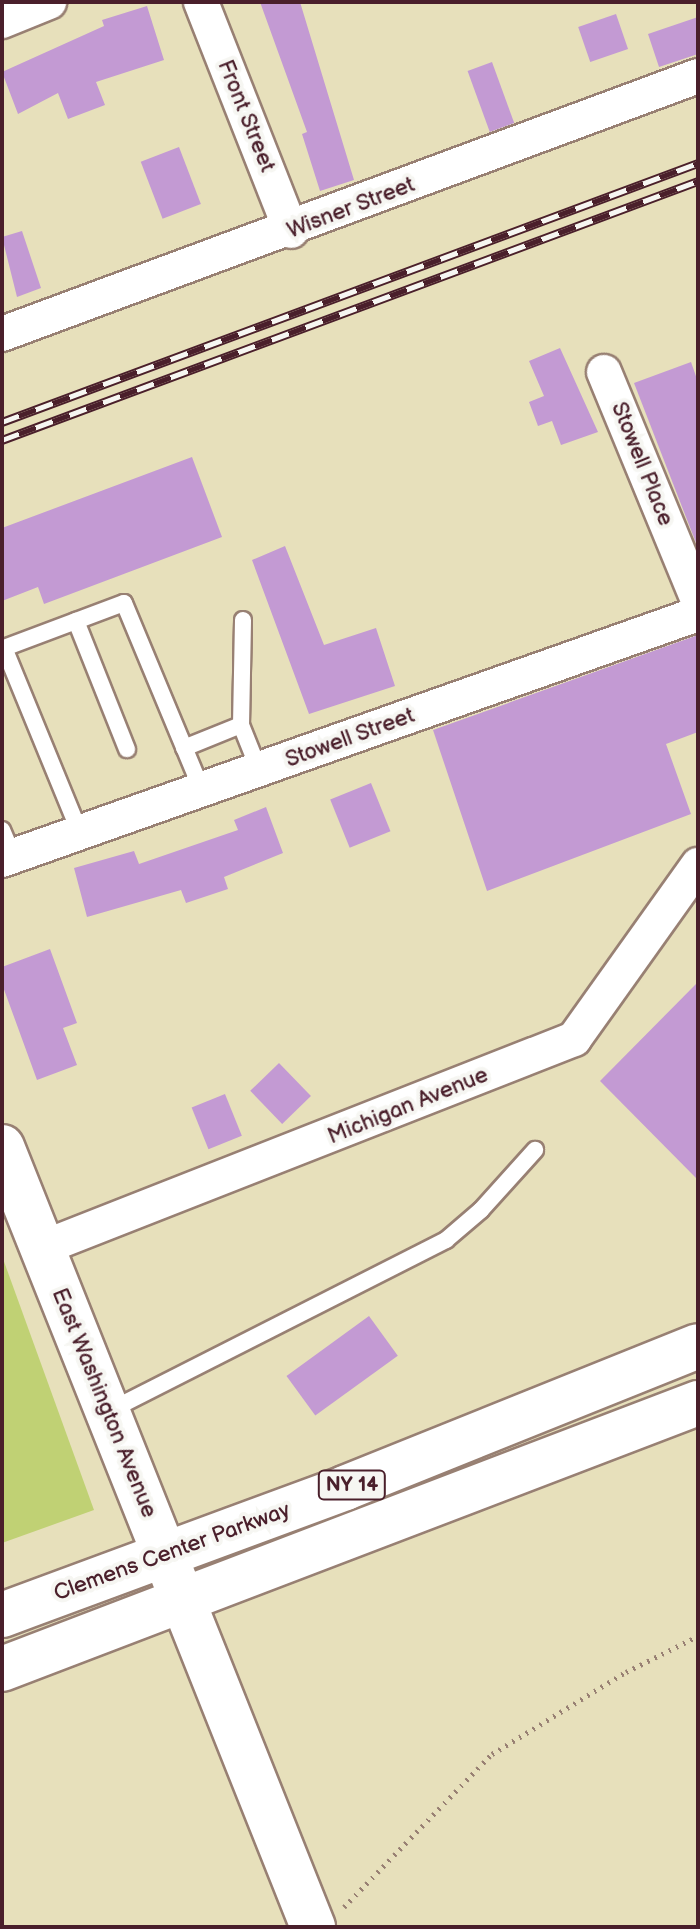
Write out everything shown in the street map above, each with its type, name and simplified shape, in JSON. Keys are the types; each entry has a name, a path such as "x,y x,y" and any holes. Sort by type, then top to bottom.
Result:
{"main road":[{"name":"East Washington Avenue","path":"2,1147 183,1601 324,1921"},
{"name":"Clemens Center Parkway","path":"2,1615 698,1346"},
{"name":"NY 14","path":"2,1669 698,1403"}],"street":[{"path":"2,21 49,2"},
{"name":"Front Street","path":"201,2 291,231"},
{"name":"Wisner Street","path":"2,334 291,231 698,76"},
{"name":"Stowell Place","path":"604,372 698,600"},
{"name":"Stowell Street","path":"6,849 80,833 698,614"},
{"name":"Michigan Avenue","path":"42,1248 574,1039 698,865"}],"lane":[{"path":"80,833 3,648 124,603 202,790"},
{"path":"243,620 241,725 259,770"},
{"path":"76,621 127,749"},
{"path":"184,748 241,725"},
{"path":"107,1412 446,1240 481,1210 535,1150"}],"path":[{"path":"324,1921 492,1754 626,1672 698,1636"}],"green space":[{"path":"2,1256 94,1510 2,1543"}],"building":[{"path":"260,2 300,2 354,180 320,191 302,134 307,132"},
{"path":"147,6 164,60 96,82 105,105 68,119 58,93 18,114 2,72 104,26 102,20"},
{"path":"616,14 628,49 590,62 578,27"},
{"path":"698,17 698,54 659,67 648,34"},
{"path":"492,62 514,123 490,132 468,71"},
{"path":"179,147 201,204 163,219 141,162"},
{"path":"22,231 41,288 17,297 2,237"},
{"path":"560,348 598,432 561,445 552,421 538,426 529,402 544,396 529,361"},
{"path":"691,362 698,382 698,548 634,383"},
{"path":"192,457 222,537 44,604 38,587 2,601 2,528"},
{"path":"285,546 324,645 376,628 395,686 309,714 252,560"},
{"path":"698,635 698,732 666,744 691,814 487,891 433,730"},
{"path":"371,783 390,831 350,848 330,799"},
{"path":"266,807 283,853 224,877 228,889 186,903 181,890 87,917 74,868 134,851 139,864 238,830 234,820"},
{"path":"50,949 77,1023 63,1028 77,1065 37,1080 2,984 2,967"},
{"path":"698,982 698,1180 600,1081"},
{"path":"279,1063 311,1096 282,1124 250,1091"},
{"path":"225,1094 242,1136 208,1149 192,1107"},
{"path":"369,1316 398,1356 315,1416 286,1376"}],"railway":[{"path":"2,422 698,163"},
{"path":"2,440 698,181"}]}
